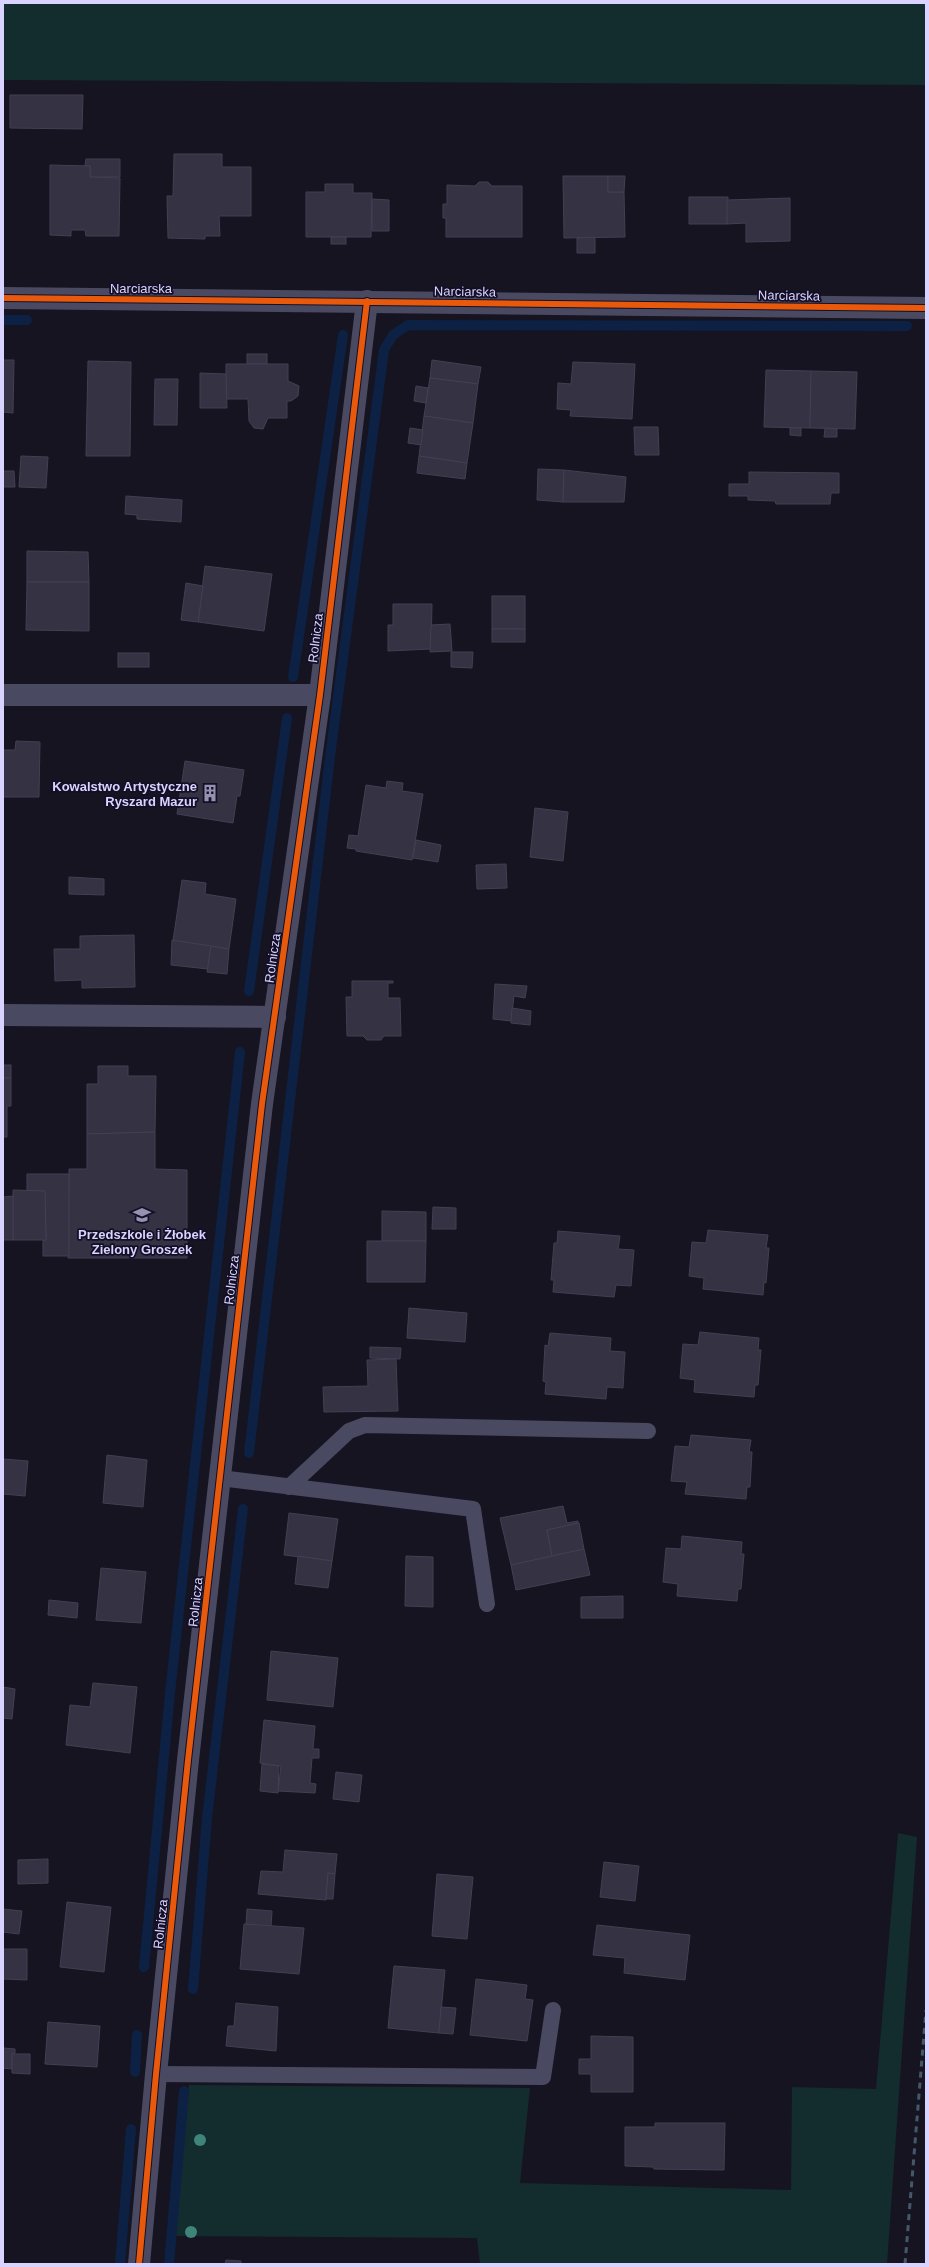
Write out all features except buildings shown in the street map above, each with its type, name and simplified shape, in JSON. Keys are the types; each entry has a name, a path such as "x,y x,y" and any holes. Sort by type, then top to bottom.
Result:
{"street":[{"name":"Narciarska","path":"3,298 926,308"},
{"name":"Rolnicza","path":"139,2264 156,2074 262,1104 320,695 366,301"},
{"path":"3,695 320,695"},
{"path":"3,1014 275,1017"}],"lane":[{"path":"289,1487 349,1431 365,1425 648,1431"},
{"path":"220,1478 473,1509 488,1604"},
{"path":"156,2074 542,2077 553,2010"}],"green space":[{"path":"3,3 926,3 926,85 3,80"},
{"path":"898,1833 917,1837 887,2264 480,2264 477,2238 174,2236 189,2085 530,2088 520,2183 791,2190 792,2087 876,2089"}],"waterway":[{"path":"3,320 27,320"},
{"path":"249,1453 330,757 384,350 393,335 408,325 907,326"},
{"path":"293,677 343,335"},
{"path":"249,991 287,718"},
{"path":"144,1967 170,1693 240,1052"},
{"path":"193,1989 207,1818 243,1509"},
{"path":"135,2072 137,2035"},
{"path":"169,2264 184,2091"},
{"path":"120,2264 131,2129"}],"railway":[{"path":"905,2264 926,2010"}],"cycle path":[{"path":"3,298 926,308"},
{"path":"139,2264 156,2074 188,1760 262,1104 320,695 367,301"}],"place":[{"name":"Kowalstwo Artystyczne Ryszard Mazur","path":"210,793"},
{"name":"Przedszkole i Żłobek Zielony Groszek","path":"142,1215"}]}
